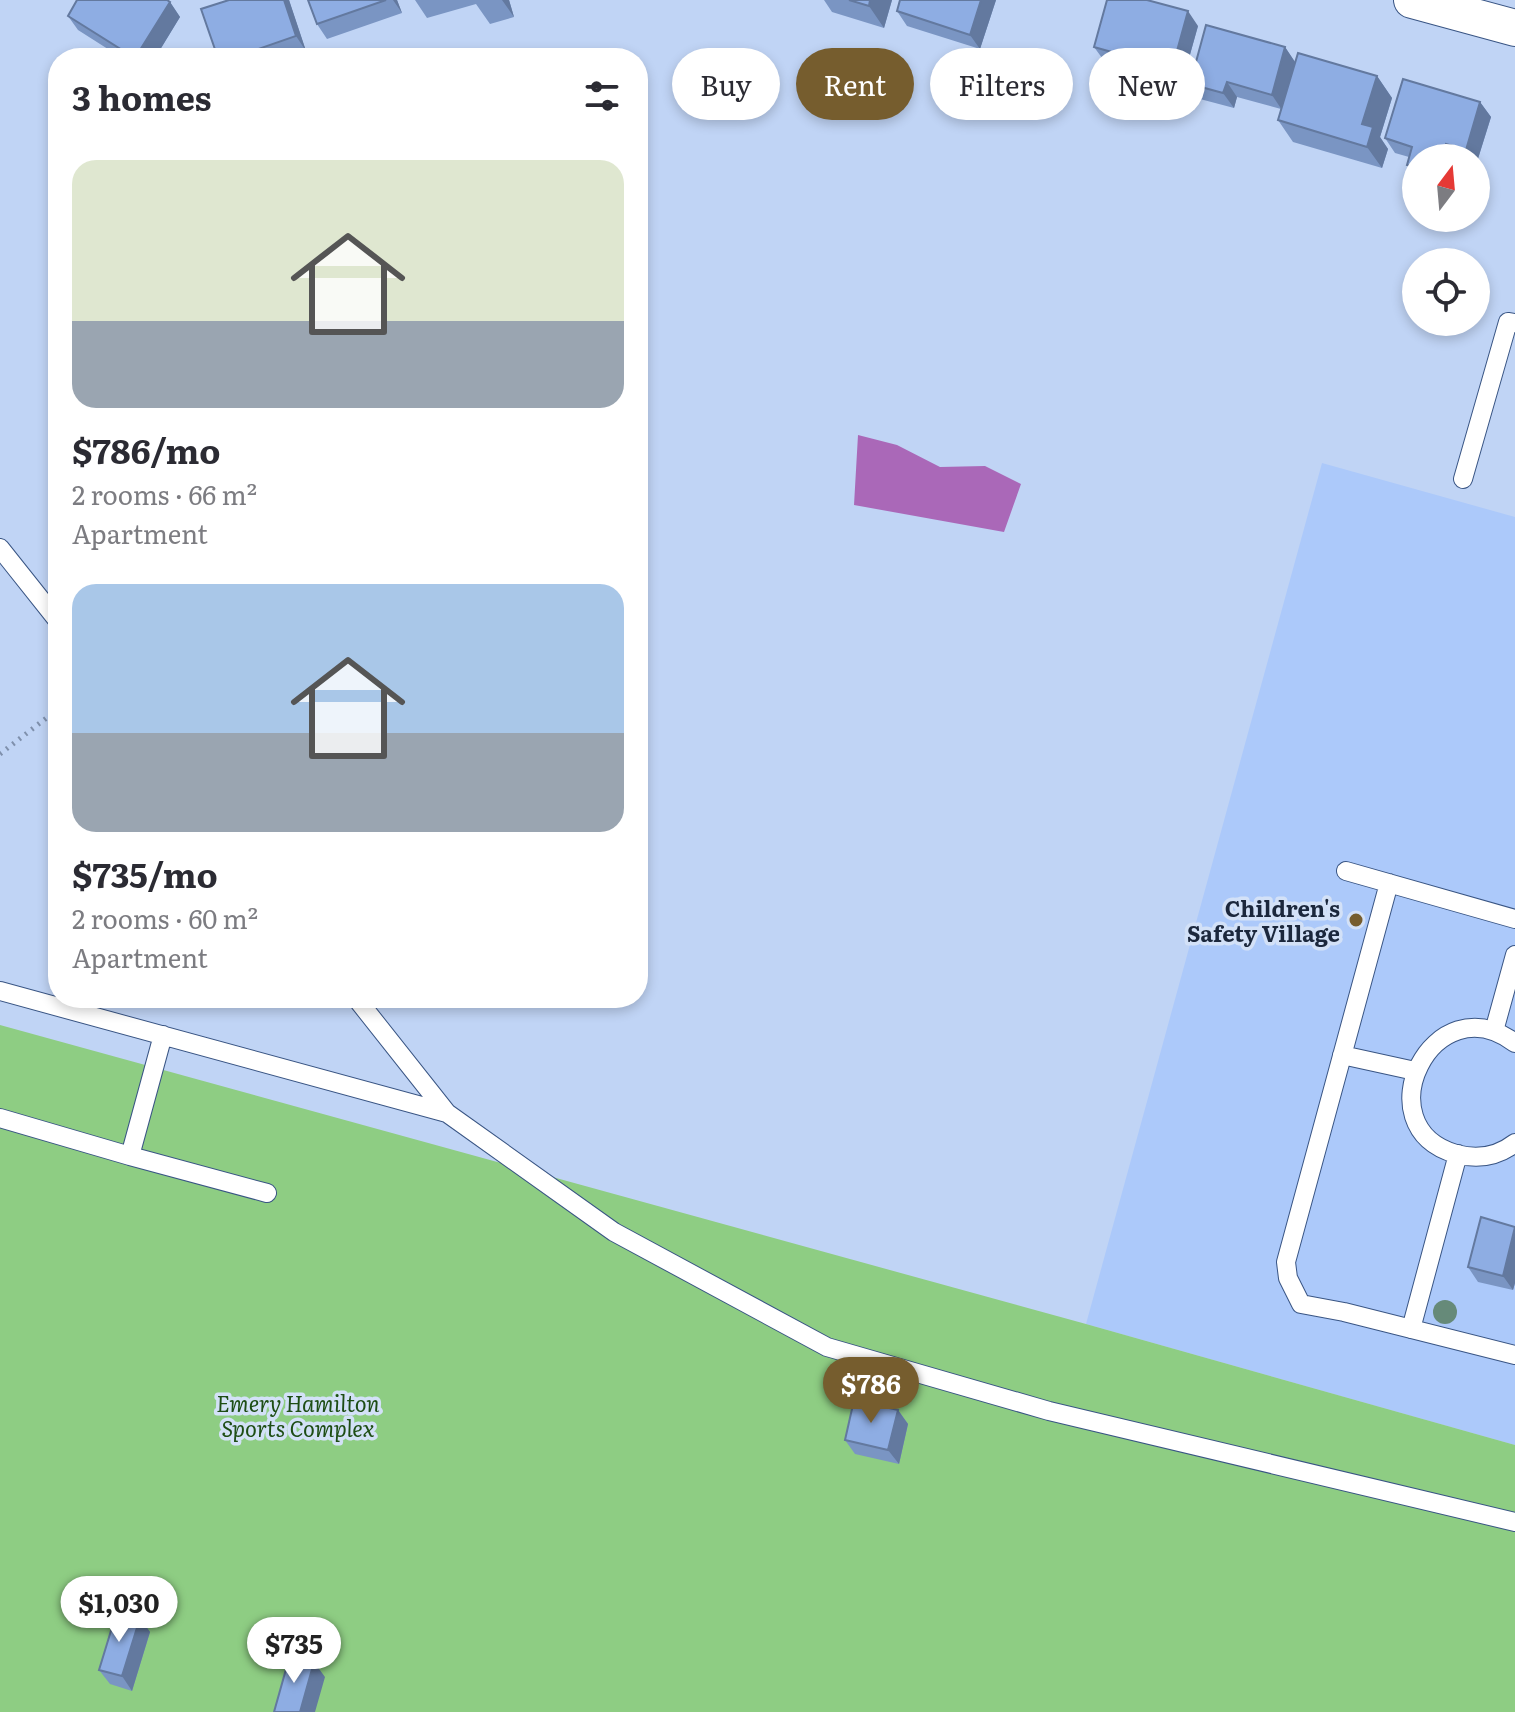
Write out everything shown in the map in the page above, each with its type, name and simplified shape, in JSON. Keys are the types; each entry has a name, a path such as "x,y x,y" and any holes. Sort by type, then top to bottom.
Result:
{"street":[{"path":"1412,0 1515,28"}],"lane":[{"path":"1463,479 1508,322 1515,323"},
{"path":"0,548 48,608"},
{"path":"1346,871 1515,919"},
{"path":"1389,883 1286,1262 1288,1278 1301,1304 1515,1355"},
{"path":"1494,1031 1515,955"},
{"path":"0,991 48,1004"},
{"path":"63,1008 447,1113"},
{"path":"364,1008 447,1113 614,1232 827,1347 1049,1411 1515,1522"},
{"path":"1515,1043 1494,1031 1470,1029 1446,1036 1422,1057 1411,1087 1416,1118 1436,1144 1458,1154 1481,1157 1497,1154 1515,1143"},
{"path":"130,1156 163,1035"},
{"path":"1342,1055 1415,1071"},
{"path":"0,1118 267,1193"},
{"path":"1411,1329 1458,1154"}],"path":[{"path":"0,754 48,717"}],"shaded area":[{"path":"858,435 897,445 940,467 985,466 1021,484 1004,532 854,505"},
{"name":"Children's Safety Village","path":"1322,463 1515,517 1515,1445 1086,1324"}],"green space":[{"name":"Emery Hamilton Sports Complex","path":"0,1025 1515,1445 1515,1712 0,1712"}],"building":[{"path":"77,0 170,2 141,48 119,48 68,16"},
{"path":"229,0 284,0 296,36 261,48 215,48 201,9"},
{"path":"308,0 386,0 317,24"},
{"path":"849,0 870,0 869,6"},
{"path":"900,0 981,0 970,35 897,11"},
{"path":"1107,0 1147,0 1188,11 1178,48 1094,47"},
{"path":"1206,25 1285,47 1272,95 1227,82 1223,93 1205,88 1205,48 1200,48"},
{"path":"1298,53 1377,76 1362,124 1373,127 1367,147 1278,120"},
{"path":"1403,79 1480,102 1468,144 1403,144 1385,138"},
{"path":"1481,1217 1515,1227 1503,1276 1468,1267"},
{"path":"854,1400 898,1410 888,1450 845,1440"},
{"path":"117,1611 140,1618 122,1676 99,1670"},
{"path":"290,1655 314,1662 300,1712 274,1712"}],"place":[{"name":"Children's Safety Village","path":"1356,920"}]}
